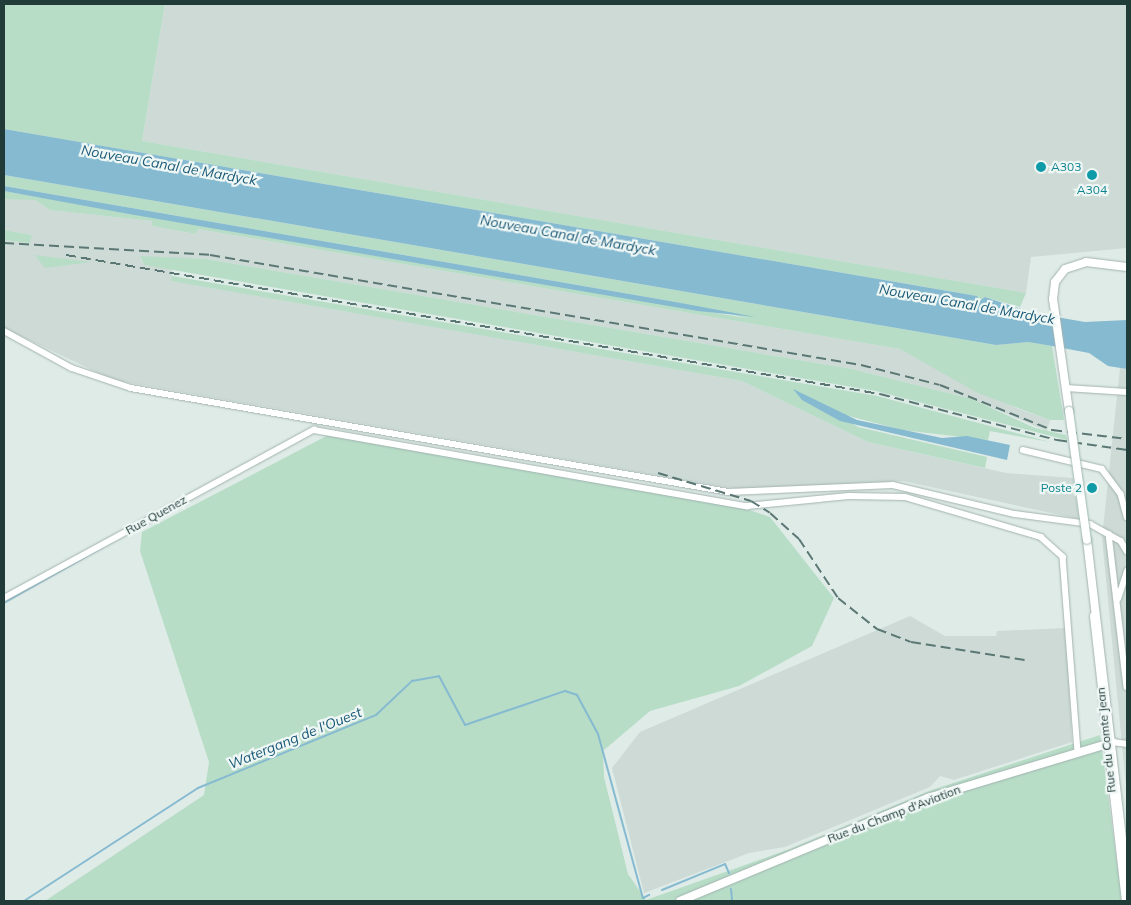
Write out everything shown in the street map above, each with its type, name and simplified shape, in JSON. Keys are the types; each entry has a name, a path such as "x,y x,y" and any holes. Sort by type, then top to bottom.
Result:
{"main road":[{"path":"1078,264 1127,267"},
{"path":"1078,264 1127,272"},
{"name":"Rue du Comte Jean","path":"1078,264 1056,279 1053,299 1092,579 1126,901"},
{"name":"Rue du Comte Jean","path":"1110,742 1127,878"},
{"name":"Rue du Champ d'Aviation","path":"680,901 918,802 1110,742"}],"street":[{"path":"4,330 77,370 135,389 722,491 761,494 888,484 1015,514 1083,522 1109,534 1127,551"},
{"path":"1066,388 1127,392"},
{"name":"Rue Quenez","path":"4,598 308,431 369,438 750,507 866,495 933,503 1050,542 1066,563 1078,751"},
{"path":"1023,450 1102,469 1122,494 1127,517"},
{"path":"1109,534 1127,687"},
{"path":"1117,609 1127,570"},
{"path":"1110,742 1127,744"}],"shaded area":[{"path":"165,4 1127,4 1127,248 1031,257 1026,293 142,141"},
{"path":"9,197 35,200 50,210 152,221 152,226 196,234 198,229 900,349 1016,408 1050,420 1047,431 972,399 852,369 206,259 140,257 144,265 172,269 172,281 742,381 868,442 1006,473 1073,478 1079,519 903,481 743,490 113,380 4,328 4,240 30,243 31,235 4,230 4,199"},
{"path":"1120,368 1127,369 1127,796 1102,538"},
{"path":"910,616 945,636 996,636 997,631 1066,628 1072,742 954,780 940,776 930,787 785,847 749,853 644,893 612,768 640,732"}],"green space":[{"path":"4,4 165,4 142,141 1026,293 1020,307 985,297 979,301 977,296 4,129"},
{"path":"4,175 996,345 1028,342 1052,346 1064,420 1050,420 978,393 900,349 198,229 196,234 152,226 152,221 50,210 35,200 4,199 4,191 751,319 670,301 4,186"},
{"path":"4,230 32,235 30,243 4,240"},
{"path":"35,255 91,262 45,268"},
{"path":"140,256 206,259 852,369 972,399 1035,428 1066,435 1067,440 876,391 144,265"},
{"path":"172,276 877,396 1050,442 990,431 988,440 902,430 834,412 793,390 858,427 987,457 985,468 868,442 742,381 171,281"},
{"path":"336,431 749,510 770,517 834,598 812,646 739,686 650,711 603,751 604,777 628,874 646,900 790,849 932,790 1100,735 1122,901 45,901 204,795 209,762 140,551 142,532"}],"water":[{"name":"Nouveau Canal de Mardyck","path":"4,129 977,296 979,301 985,297 1033,313 1085,322 1127,320 1127,369 1108,366 1089,353 1052,346 1028,342 996,345 4,175"},
{"path":"4,186 756,317 698,311 129,214 4,191"},
{"path":"793,389 857,420 942,438 967,436 1010,445 1007,460 840,421 802,400"}],"waterway":[{"path":"4,603 112,542"},
{"name":"Watergang de l'Ouest","path":"24,901 198,788 376,715 412,681 439,676 465,725 565,691 577,695 598,734 643,898 649,895"},
{"name":"Watergang de l'Ouest","path":"662,890 725,864 729,873"},
{"name":"Watergang de l'Ouest","path":"731,889 732,901"}],"railway":[{"path":"4,243 210,255 861,365 940,385 1052,430 1127,439"},
{"path":"66,255 880,394 1057,440 1127,450"},
{"path":"658,473 751,501 770,513 799,539 838,598 877,629 911,642 1025,660"}],"place":[{"name":"A303","path":"1041,167"},
{"name":"A304","path":"1092,175"},
{"name":"Poste 2","path":"1092,488"}]}
